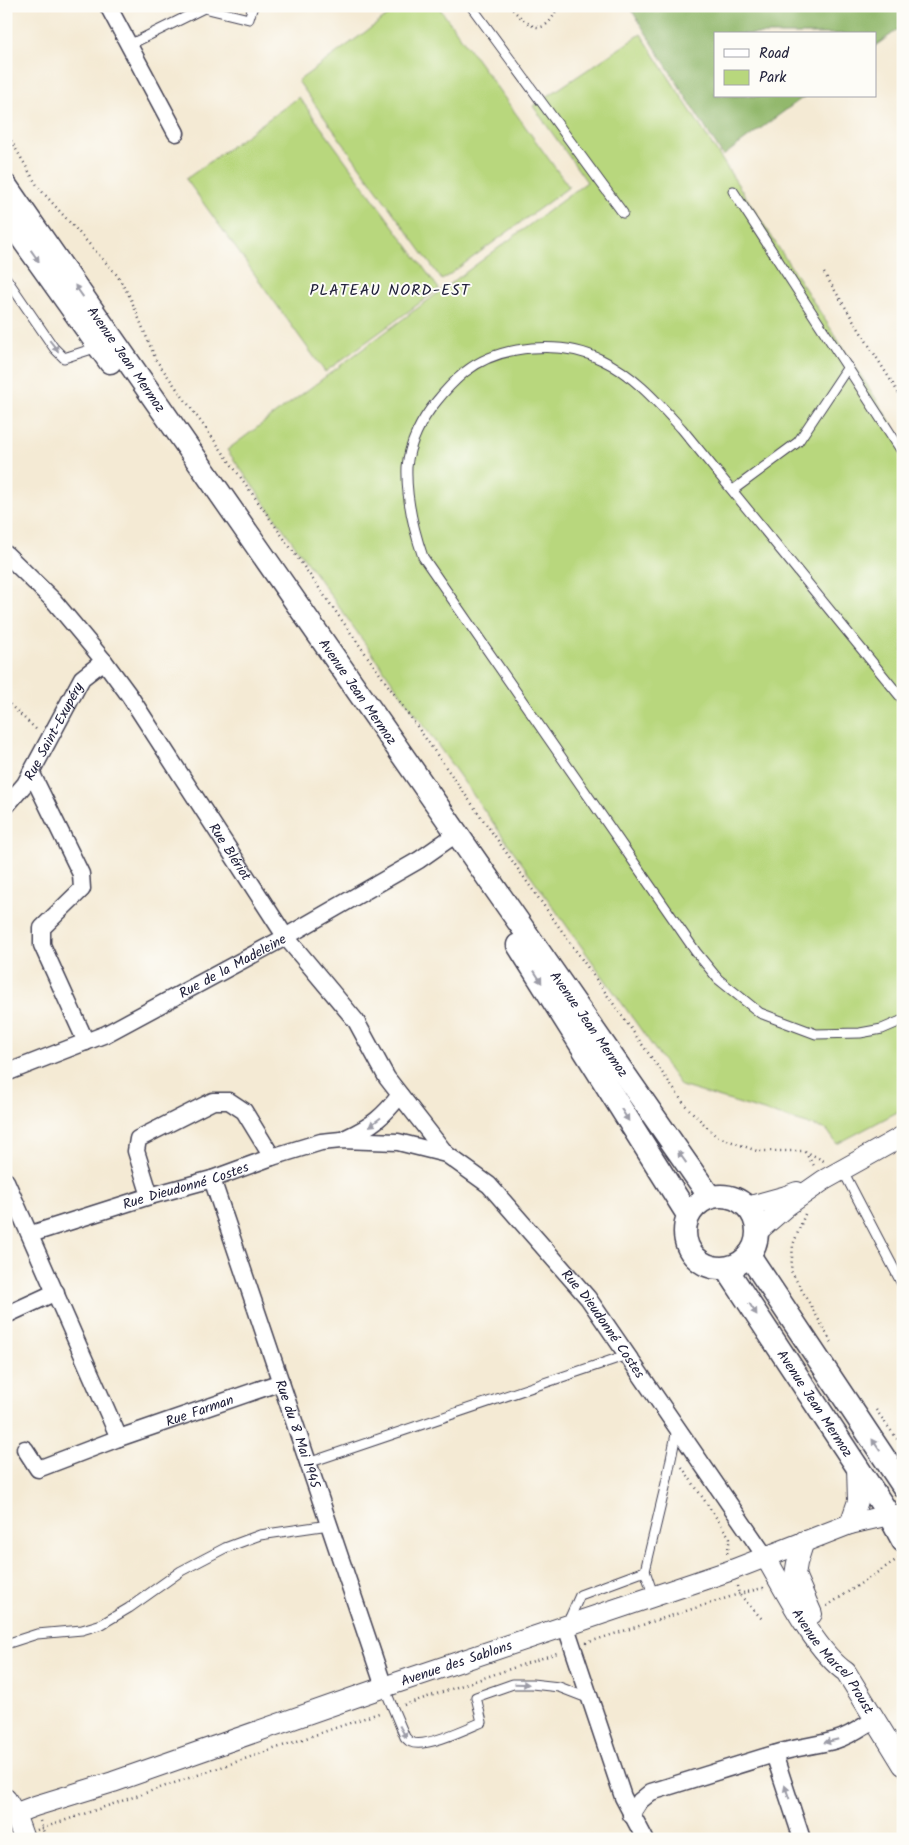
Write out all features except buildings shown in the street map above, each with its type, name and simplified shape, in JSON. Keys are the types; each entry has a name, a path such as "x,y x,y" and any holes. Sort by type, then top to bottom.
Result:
{"main road":[{"name":"Avenue Jean Mermoz","path":"6,186 710,1197"},
{"name":"Avenue Jean Mermoz","path":"8,222 99,346 449,839 688,1215"},
{"path":"720,1195 730,1196 747,1206 756,1222 757,1232 755,1244 749,1255 742,1261 726,1268 715,1268 695,1258 688,1248 684,1226 688,1215 701,1201 720,1195"},
{"name":"Avenue Jean Mermoz","path":"749,1255 903,1486"},
{"name":"Avenue Jean Mermoz","path":"726,1268 857,1467 896,1515 903,1541"}],"street":[{"path":"108,6 176,132"},
{"name":"Rue Blériot","path":"6,554 54,600 129,695 285,936 356,1021 387,1078 446,1154"},
{"name":"Rue Saint-Exupéry","path":"6,806 25,784 82,678 104,661"},
{"path":"31,772 81,874 82,889 42,928 42,946 86,1042"},
{"name":"Rue de la Madeleine","path":"6,1073 106,1034 419,860 449,839"},
{"name":"Rue Dieudonné Costes","path":"342,1140 365,1130 385,1115 400,1095"},
{"path":"150,1196 136,1150 138,1139 213,1101 229,1101 244,1111 272,1157"},
{"path":"398,1142 416,1115"},
{"path":"757,1232 788,1205 842,1168 903,1136"},
{"name":"Rue Dieudonné Costes","path":"31,1234 150,1196 212,1179 272,1157 321,1142 342,1140 398,1142 446,1154 488,1185 588,1298 764,1556"},
{"name":"Rue du 8 Mai 1945","path":"212,1179 384,1687"},
{"path":"6,1180 119,1438"},
{"path":"747,1206 786,1196 824,1180"},
{"path":"6,1315 56,1292"},
{"name":"Rue Farman","path":"25,1449 38,1469 119,1438 281,1382"},
{"path":"850,1524 858,1501 857,1467"},
{"name":"Avenue des Sablons","path":"9,1810 35,1806 113,1782 384,1687 732,1570 850,1524 896,1515"},
{"path":"804,1541 795,1575 813,1616 841,1656 846,1672"},
{"name":"Avenue Marcel Proust","path":"764,1556 804,1622 834,1664 846,1672 903,1765"},
{"path":"566,1627 623,1798 645,1839"},
{"path":"613,1769 629,1786 641,1792 651,1792 787,1749 837,1740 874,1719"},
{"path":"774,1754 802,1839"},
{"path":"631,1815 640,1801 651,1792"},
{"path":"9,1810 24,1839"}],"lane":[{"path":"129,45 204,8 249,19 253,6"},
{"path":"471,6 623,213"},
{"path":"733,191 903,453"},
{"path":"6,278 54,348 64,358 99,346"},
{"path":"903,700 682,429 653,397 629,377 602,360 575,351 548,348 521,349 495,356 465,371 444,392 425,416 415,438 407,467 412,524 423,557 696,952 718,979 760,1013 816,1034 860,1033 882,1029 903,1020"},
{"path":"732,490 798,442 848,368"},
{"path":"842,1168 903,1286"},
{"path":"308,1463 627,1355"},
{"path":"654,1597 645,1571 677,1429"},
{"path":"6,1644 37,1634 82,1630 102,1624 129,1608 181,1571 225,1548 260,1535 329,1525"},
{"path":"566,1627 580,1595 645,1571"},
{"path":"384,1687 405,1737 411,1742 418,1744 429,1742 482,1722 476,1697 513,1684 559,1687 590,1699"}],"path":[{"path":"509,6 528,25 537,27 551,22 558,6"},
{"path":"6,132 38,187 117,275 130,297 156,360 685,1105 716,1136 757,1152 804,1151 824,1180"},
{"path":"824,273 903,400"},
{"path":"6,701 47,740"},
{"path":"807,1209 792,1245 791,1271 836,1352"},
{"path":"874,1407 903,1447"},
{"path":"672,1454 730,1538 727,1556 739,1594 762,1619"}],"green space":[{"path":"401,6 438,6 569,187 442,280 298,81"},
{"path":"629,6 903,6 903,26 876,45 876,32 714,32 714,98 802,98 723,156"},
{"path":"641,34 903,441 903,1109 837,1144 827,1130 681,1086 227,450 587,182 533,106"},
{"path":"299,97 439,289 325,372 186,179"}],"district":[{"name":"PLATEAU NORD-EST","path":"390,289"}]}
